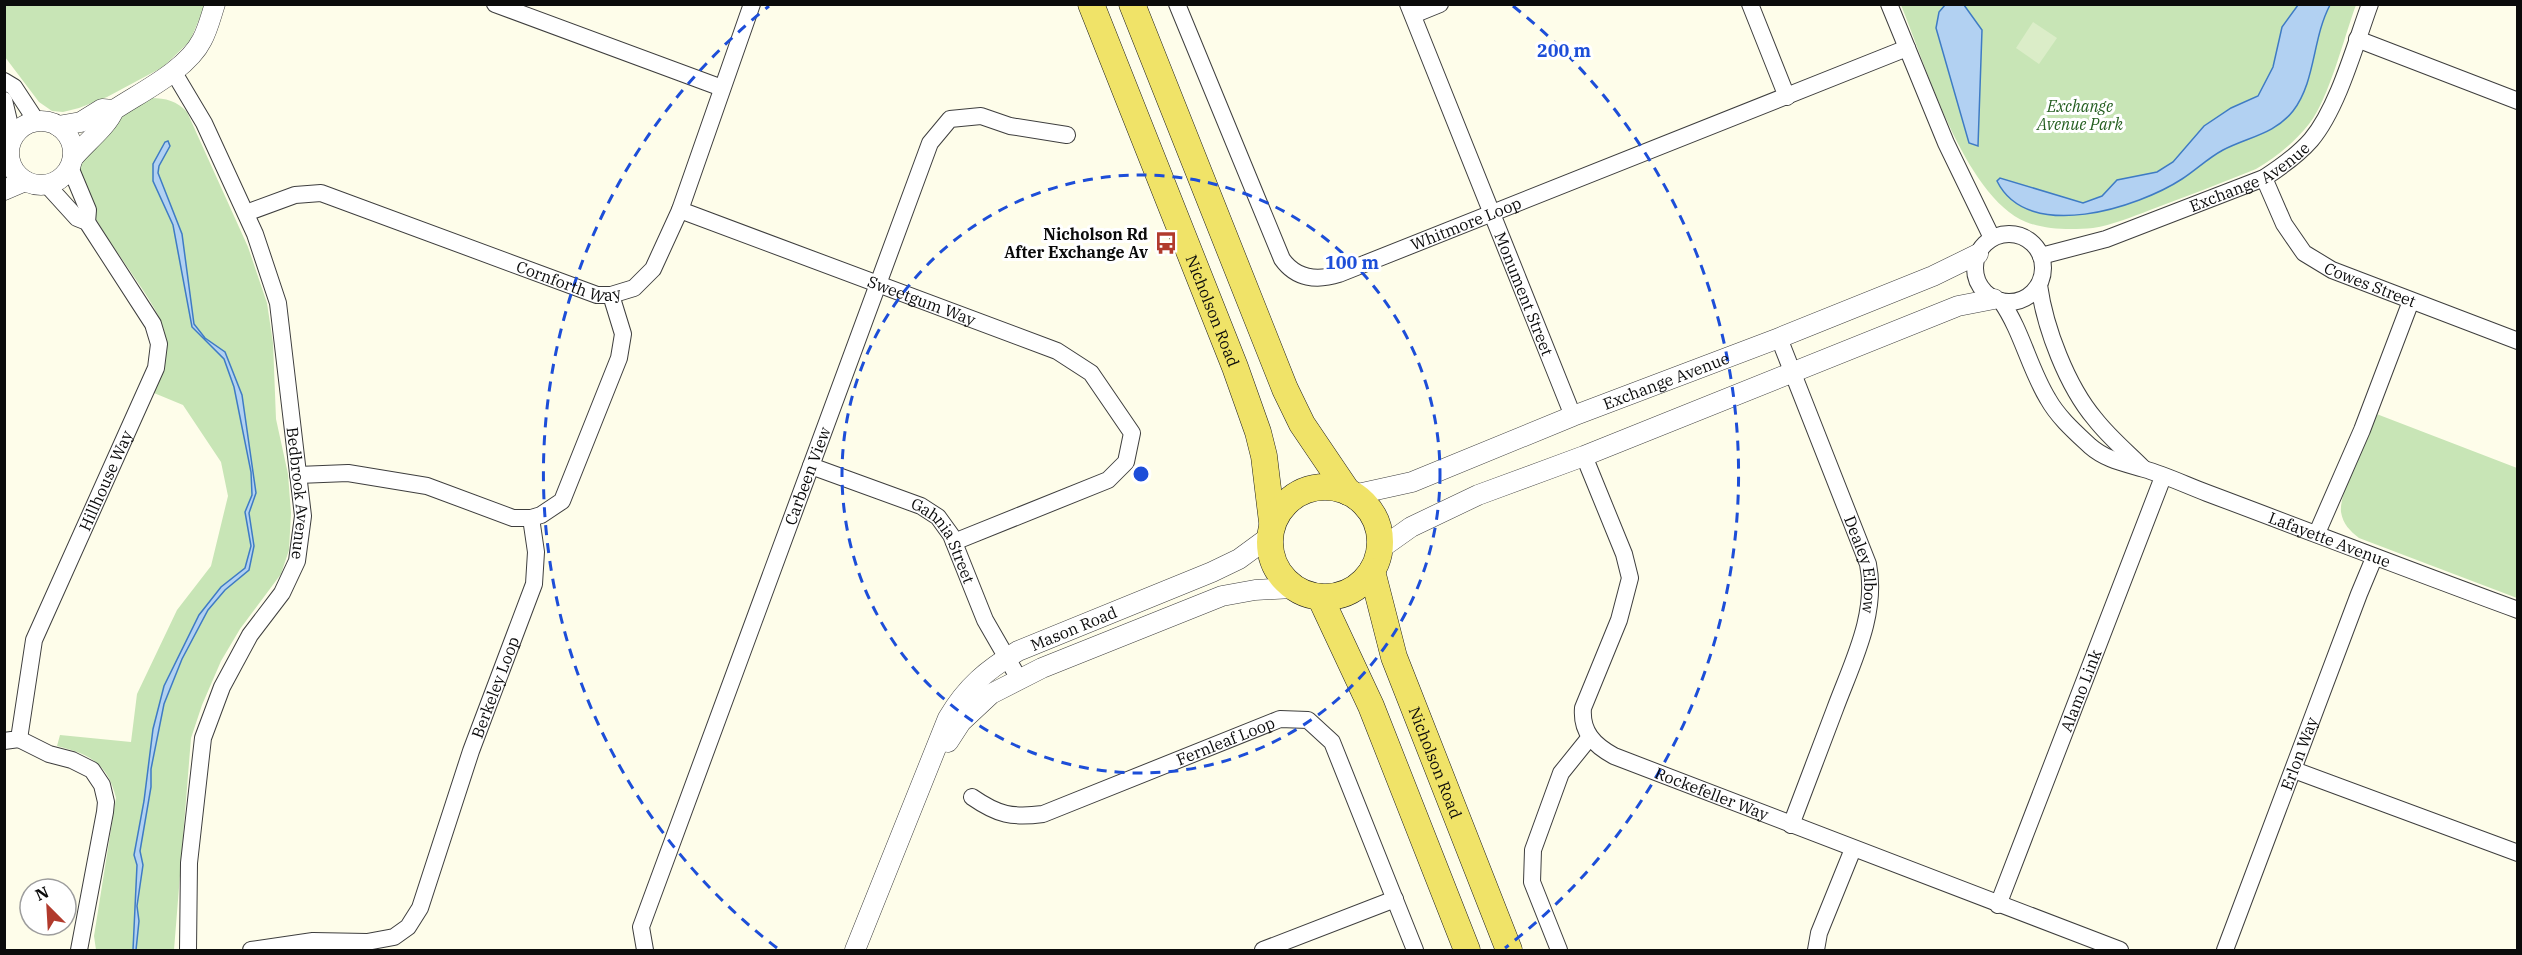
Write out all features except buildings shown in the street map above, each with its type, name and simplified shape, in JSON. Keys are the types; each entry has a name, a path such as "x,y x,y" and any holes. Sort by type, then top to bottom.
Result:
{"main road":[{"name":"Nicholson Road","path":"1091,4 1235,366 1258,432 1264,456 1271,530 1270,552 1274,565 1282,578 1293,588"},
{"name":"Nicholson Road","path":"1132,4 1302,424 1350,493 1363,502 1374,518 1380,536 1376,560 1394,657 1509,951"},
{"path":"1271,530 1285,504 1299,494 1323,488 1350,493"},
{"path":"1293,588 1320,597 1335,597 1350,592 1363,583 1376,560"},
{"path":"1320,597 1371,706 1467,951"}],"street":[{"path":"4,100 9,152 16,173 25,181 36,185 48,185 58,180 96,132 110,120 114,110 173,71 192,55 202,41 215,4"},
{"path":"495,4 722,88"},
{"name":"Cornforth Way","path":"246,213 295,195 321,193 597,295 611,295 634,288 653,269 680,210 752,4"},
{"name":"Whitmore Loop","path":"1177,4 1275,246 1292,271 1312,278 1330,277 1907,48"},
{"path":"1411,10 1440,4"},
{"path":"1750,4 1787,97"},
{"path":"1889,4 1946,143 1992,238"},
{"name":"Exchange Avenue","path":"2041,256 2106,239 2264,178 2300,152 2330,110 2370,4"},
{"name":"Monument Street","path":"1411,10 1573,416"},
{"path":"2357,39 2517,101"},
{"name":"Bedbrook Avenue","path":"173,71 204,123 246,213 278,303 303,516 297,561 282,592 250,635 222,687 203,738 189,863 188,951"},
{"path":"4,81 14,87 37,122"},
{"path":"9,152 19,130 37,122 58,126 81,122 102,109 114,110"},
{"name":"Carbeen View","path":"645,951 641,927 930,143 950,119 981,116 1010,126 1067,135"},
{"path":"58,126 71,141 72,163"},
{"name":"Hillhouse Way","path":"72,163 88,210 87,222"},
{"name":"Cowes Street","path":"2264,178 2284,224 2304,253 2332,270 2517,341"},
{"path":"4,190 25,181"},
{"name":"Hillhouse Way","path":"12,740 34,640 156,368 159,344 153,324 87,222 77,218 48,185"},
{"name":"Sweetgum Way","path":"680,210 1057,351 1091,373 1132,433 1126,462 1108,480 954,542"},
{"path":"1376,560 1411,527 1442,511 1958,306 1998,300 2021,300 2039,285 2043,268 2041,256 2034,245 2024,237 2005,234 1992,238 1978,254 1975,268 1977,280 1984,291 1998,300"},
{"name":"Exchange Avenue","path":"1350,493 1412,482 1573,416 1779,338 1933,276 1978,254"},
{"name":"Lafayette Avenue","path":"2039,285 2046,317 2080,399 2096,421 2144,469"},
{"path":"298,475 348,473 427,486 513,518 531,518 541,515 562,501 619,358 623,334 611,295"},
{"name":"Lafayette Avenue","path":"1998,300 2017,328 2044,393 2061,417 2092,448 2112,461 2144,469 2317,533 2374,558 2517,610"},
{"path":"2317,533 2362,429 2411,301"},
{"name":"Dealey Elbow","path":"1779,338 1868,564 1872,580 1868,615 1862,636 1791,825"},
{"path":"1559,951 1532,882 1533,850 1561,773 1590,737 1582,719 1585,700 1619,620 1630,578 1624,554 1584,456"},
{"name":"Gahnia Street","path":"811,466 921,506 938,517 954,542 985,620 1019,679"},
{"name":"Alamo Link","path":"1998,905 2163,477"},
{"name":"Berkeley Loop","path":"250,951 313,941 367,942 394,937 408,927 420,908 471,752 534,584 536,552 531,518"},
{"name":"Mason Road","path":"855,951 948,718 962,695 979,678 1007,658 1041,640 1212,572 1239,559 1271,530"},
{"name":"Erlon Way","path":"2224,951 2374,558"},
{"name":"Mason Road","path":"928,772 961,722 991,694 1019,679 1222,596 1255,590 1293,588"},
{"name":"Fernleaf Loop","path":"972,796 1004,815 1022,817 1043,814 1280,719 1308,720 1332,742 1415,951"},
{"name":"Rockefeller Way","path":"1590,737 1595,745 1614,756 2120,951"},
{"path":"12,740 84,765 97,777 105,792 105,812 79,951"},
{"path":"2294,770 2517,853"},
{"path":"1816,951 1819,933 1853,849"},
{"path":"1263,951 1395,899"}],"green space":[{"path":"4,5 205,5 190,41 163,67 107,97 63,112 52,111 39,102 5,57"},
{"name":"Exchange Avenue Park","path":"1901,5 2356,5 2329,84 2316,113 2303,131 2277,155 2256,169 2129,218 2093,228 2068,229 2042,227 2026,222 2004,208 1984,185 1949,126"},
{"path":"2033,22 2057,38 2039,64 2016,48"},
{"path":"151,98 171,101 187,112 248,247 267,303 273,343 276,419 288,474 291,513 289,550 281,574 240,629 221,661 191,738 174,950 96,950 94,936 116,798 108,777 96,762 79,753 57,746 60,735 131,742 137,694 177,610 211,566 228,496 221,462 183,405 154,393 166,352 163,327 156,310 99,224 87,202 80,182 81,161 105,129 130,108"},
{"path":"2374,413 2517,468 2517,598 2359,538 2347,527 2341,512 2344,492"}],"water":[{"path":"1945,5 1964,5 1982,30 1978,146 1969,143 1936,28 1939,12"},
{"path":"2298,5 2330,5 2324,18 2306,87 2293,111 2270,130 2223,150 2163,190 2113,209 2085,214 2058,215 2033,211 2012,200 1997,181 2000,178 2083,203 2102,196 2117,180 2157,172 2173,162 2204,126 2231,108 2258,96 2273,67 2282,27"},
{"path":"168,141 170,146 159,166 158,173 182,234 194,324 205,338 225,352 242,395 256,493 249,513 254,546 249,570 225,590 208,610 182,659 164,704 151,769 151,787 140,851 143,865 137,906 139,921 136,950 133,950 137,865 134,855 144,801 153,729 164,686 199,615 221,587 245,568 251,546 245,512 252,495 251,472 234,387 224,359 192,327 173,225 153,181 153,164 165,142"}],"place":[{"name":"Nicholson Rd After Exchange Av","path":"1166,243"}]}
